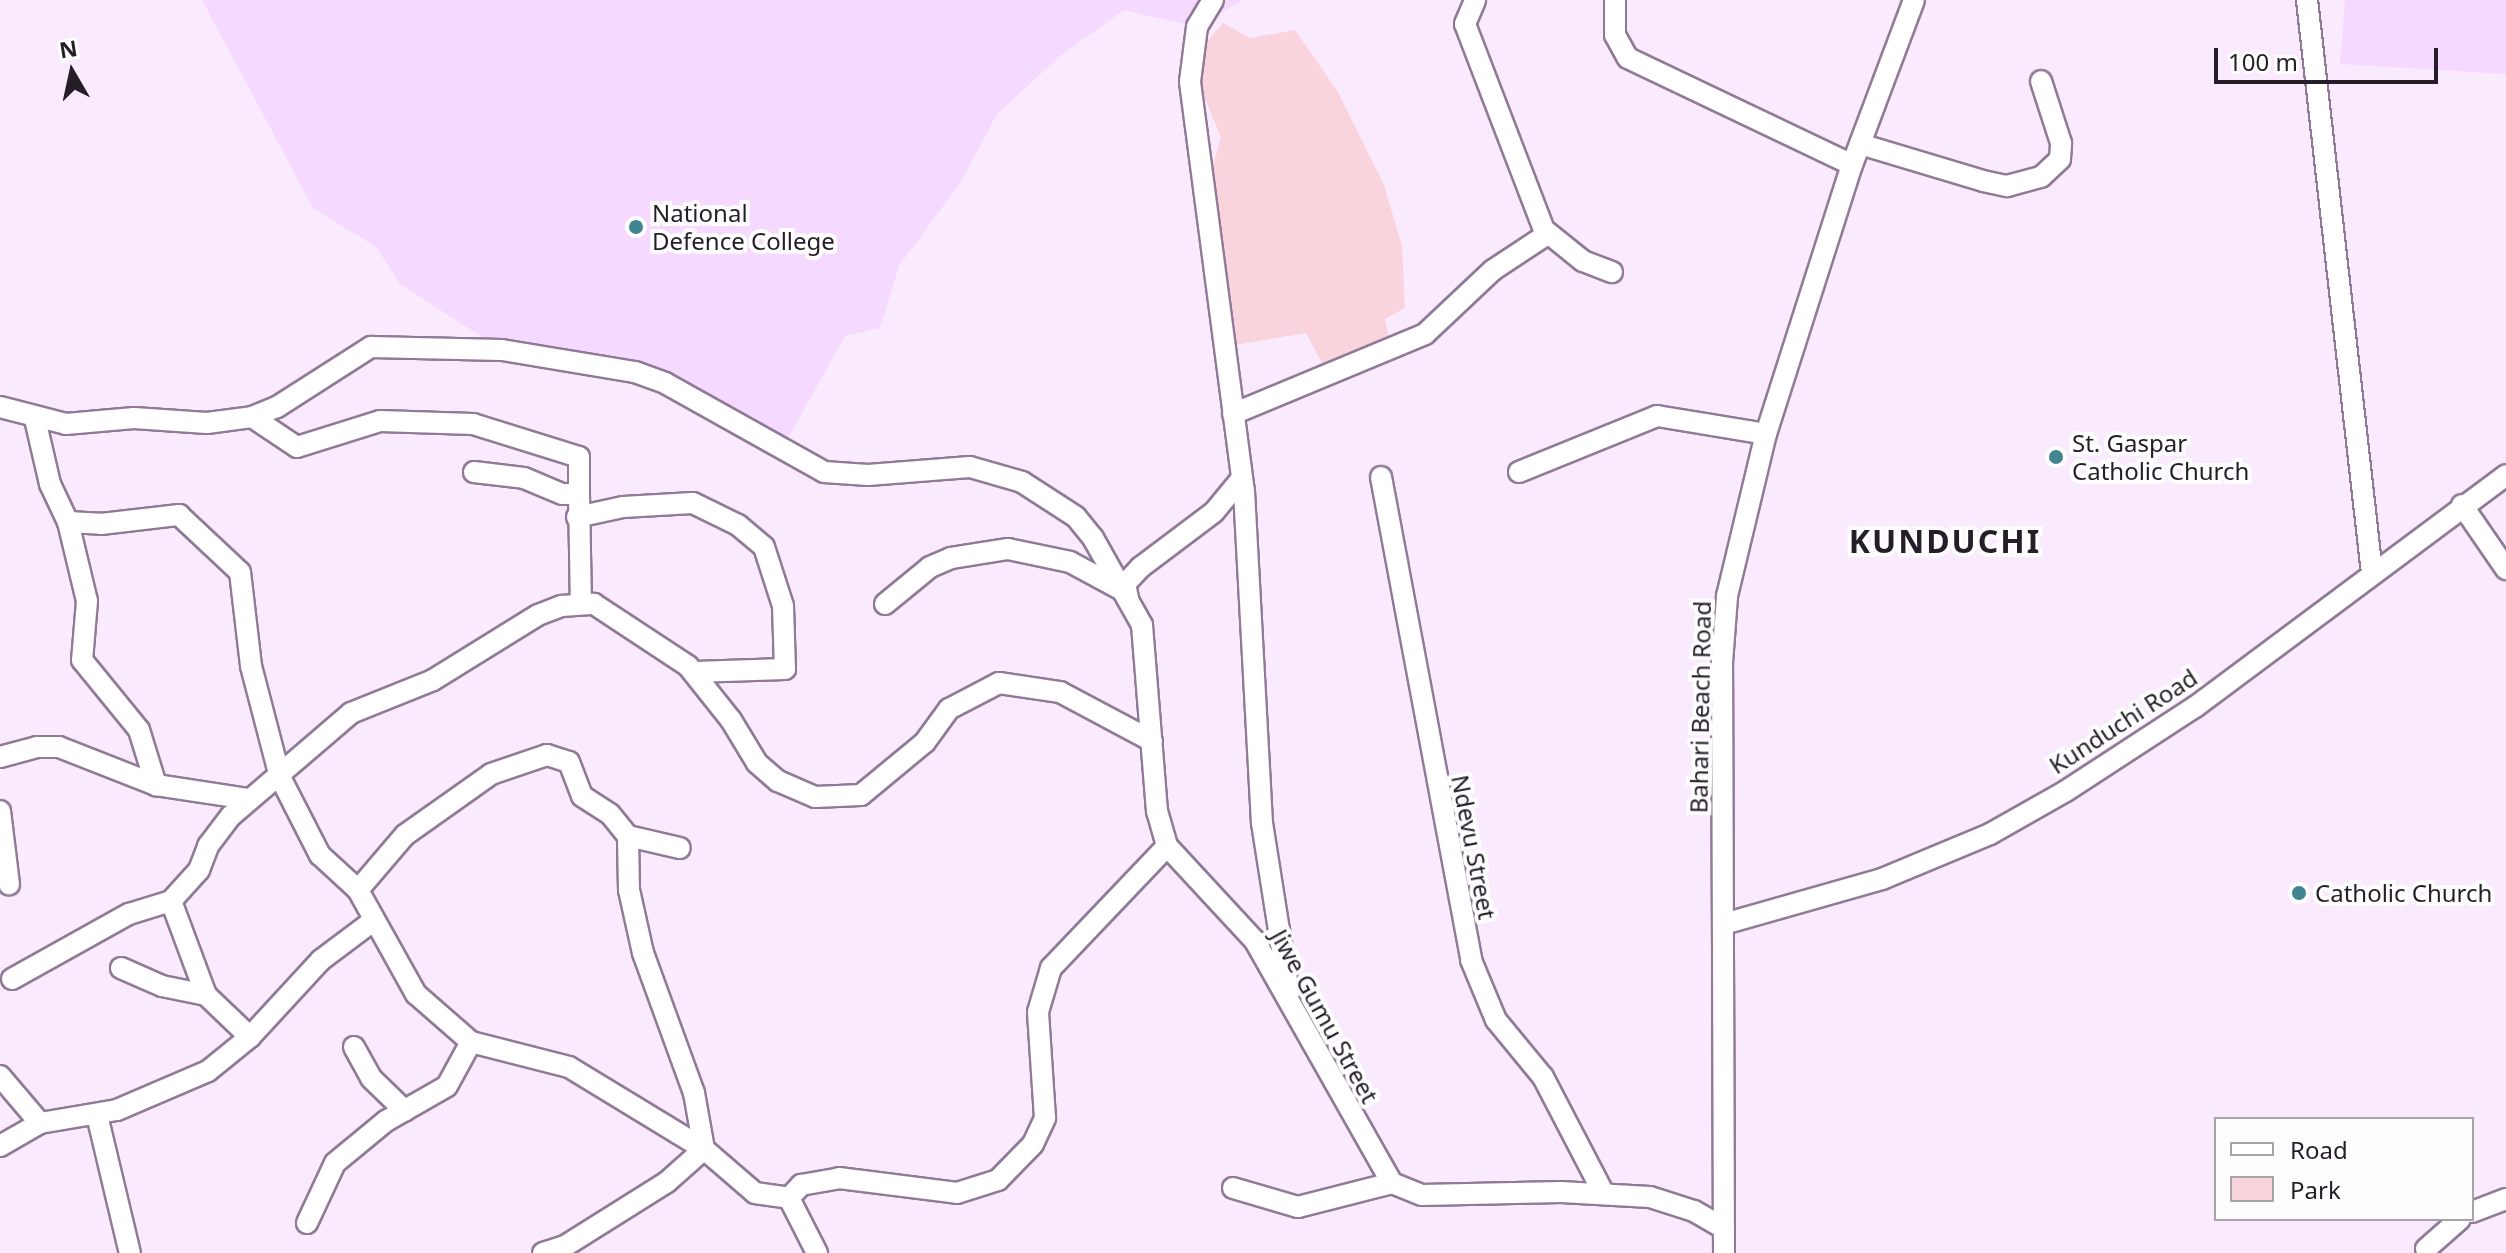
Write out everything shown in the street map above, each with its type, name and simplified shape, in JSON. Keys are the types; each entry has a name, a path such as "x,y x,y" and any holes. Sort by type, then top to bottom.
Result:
{"street":[{"path":"1213,0 1197,27 1190,82 1242,478 1262,823 1292,1010"},
{"path":"1475,0 1465,24 1547,232 1583,261 1612,272"},
{"path":"1615,0 1615,35 1628,58 1852,165"},
{"name":"Bahari Beach Road","path":"1724,1253 1722,663 1727,596 1766,434 1852,165 1914,0"},
{"path":"2307,0 2372,573"},
{"path":"1860,144 2007,186 2041,177 2060,159 2061,143 2041,81"},
{"path":"1233,414 1425,334 1493,270 1547,232"},
{"name":"Jiwe Gumu Street","path":"0,407 35,419 66,424 134,418 207,423 252,417 277,407 371,347 502,350 635,372 665,383 824,472 868,475 970,467 1022,482 1076,517 1126,594 1148,651 1157,811 1167,846 1255,941 1392,1183"},
{"path":"1519,472 1657,416 1766,434"},
{"path":"252,417 288,446 297,447 380,421 473,424 579,457 577,517 581,604"},
{"path":"35,419 50,484 68,522 87,601 82,660 139,730 156,785"},
{"path":"474,472 524,478 562,494 579,494"},
{"name":"Kunduchi Road","path":"1724,924 1882,879 1990,834 2195,707 2506,475"},
{"name":"Ndevu Street","path":"1381,477 1471,960 1496,1020 1543,1077 1604,1194"},
{"path":"1126,594 1125,584 1141,567 1202,523 1242,478"},
{"path":"577,517 623,507 693,503 729,520 764,547 783,606 785,669 694,672"},
{"path":"2462,505 2506,569"},
{"path":"68,522 101,524 179,515 233,562 243,583 251,666 280,777 320,855 358,890 416,994 471,1042 569,1067 704,1149 755,1193 789,1198"},
{"path":"885,604 930,567 951,558 1008,549 1070,562 1126,594"},
{"path":"12,979 129,914 171,901 199,870 208,846 249,799 280,777 351,713 433,680 538,615 581,604 594,604 694,672 757,763 778,781 815,797 861,795 925,742 949,709 999,683 1060,692 1152,741"},
{"path":"0,757 37,747 59,747 156,785 249,799"},
{"path":"358,890 405,835 491,774 547,755 569,762 581,781 582,796 610,814 628,836 680,848"},
{"path":"0,811 9,884"},
{"path":"628,836 629,890 643,953 694,1093 704,1149"},
{"path":"789,1198 801,1185 839,1178 957,1193 998,1180 1033,1144 1045,1118 1038,1012 1051,968 1167,846"},
{"path":"171,901 206,995 250,1037"},
{"path":"0,1146 40,1123 97,1115 208,1071 250,1037 321,960 373,921"},
{"path":"121,968 135,978 206,995"},
{"path":"307,1223 335,1163 358,1140 447,1086 471,1042"},
{"path":"354,1047 371,1078 405,1111"},
{"path":"0,1076 40,1123"},
{"path":"97,1115 130,1253"},
{"path":"543,1253 565,1246 667,1182 704,1149"},
{"path":"1233,1188 1298,1207 1392,1183 1422,1195 1604,1194 1650,1197 1694,1211 1724,1228"},
{"path":"789,1198 817,1253"},
{"path":"2474,1211 2506,1199"},
{"path":"2426,1249 2458,1221"}],"shaded area":[{"name":"National Defence College","path":"202,0 1243,0 1197,27 1124,10 1060,56 997,114 960,183 899,266 880,328 845,336 781,451 626,366 493,344 400,284 376,247 313,208"},
{"path":"2345,0 2506,0 2506,74 2340,64"}],"green space":[{"path":"1223,23 1250,38 1295,30 1338,92 1384,185 1402,246 1405,308 1385,319 1390,342 1323,365 1306,333 1234,345 1213,165 1221,138 1200,85 1204,45"}],"place":[{"name":"National Defence College","path":"636,227"},
{"name":"St. Gaspar Catholic Church","path":"2056,457"},
{"name":"Catholic Church","path":"2299,893"}],"district":[{"name":"KUNDUCHI","path":"1945,541"}]}
